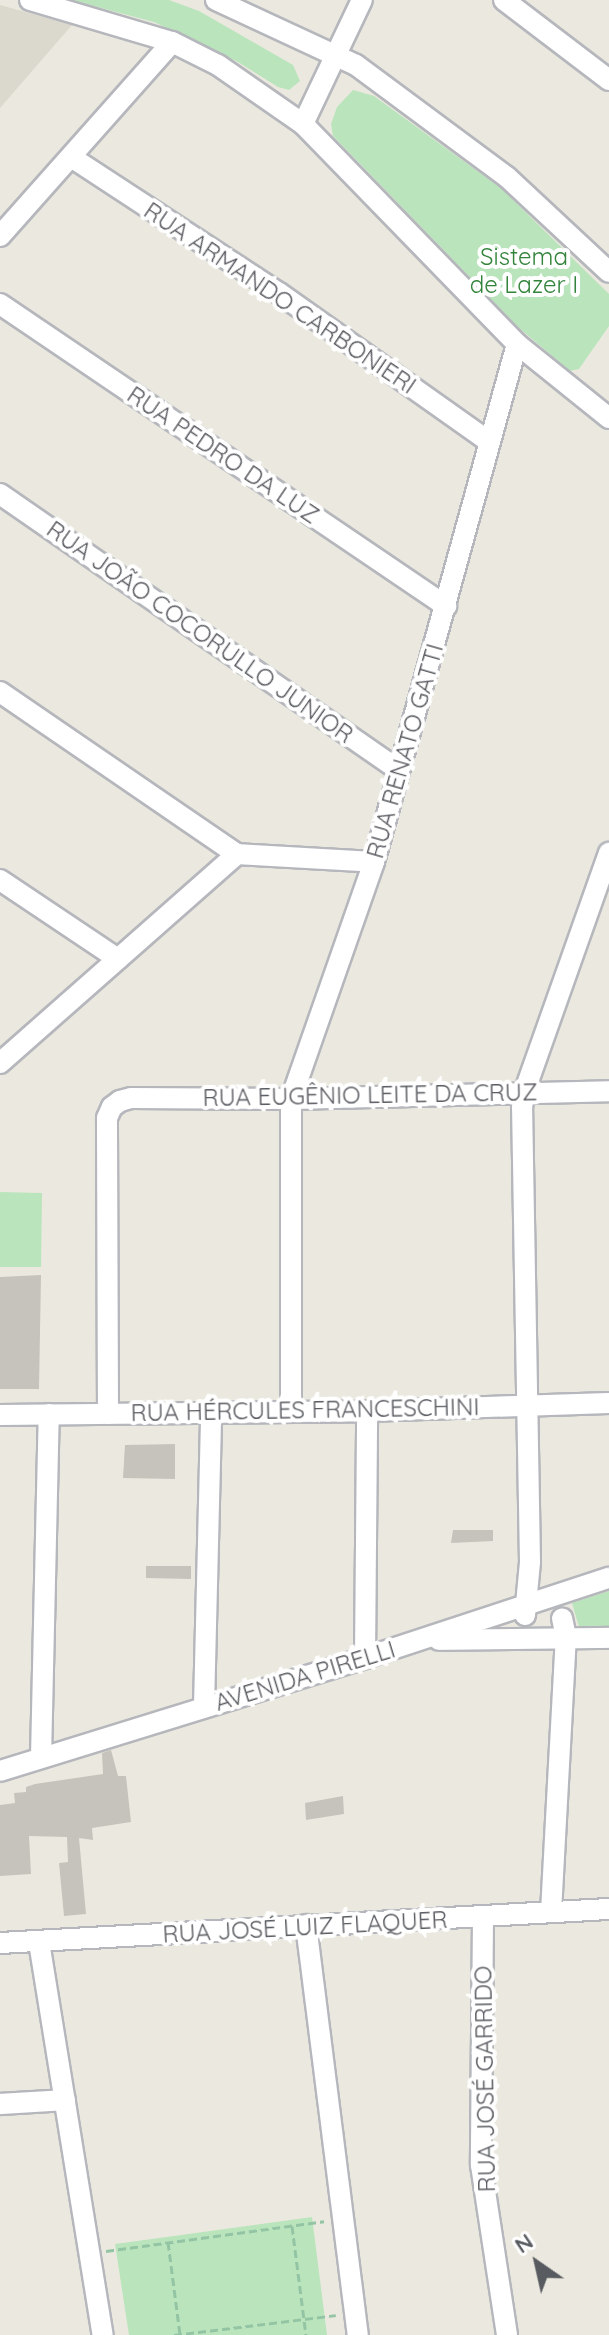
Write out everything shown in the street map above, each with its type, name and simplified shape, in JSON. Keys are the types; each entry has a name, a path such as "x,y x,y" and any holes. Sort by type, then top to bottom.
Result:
{"street":[{"path":"30,0 172,42 218,65 303,124 517,344 609,418"},
{"path":"216,0 356,65 507,177 609,272"},
{"path":"303,124 362,0"},
{"path":"504,0 609,80"},
{"path":"0,236 172,42"},
{"name":"RUA ARMANDO CARBONIERI","path":"71,157 279,293 488,441"},
{"name":"RUA PEDRO DA LUZ","path":"0,304 446,606"},
{"name":"RUA RENATO GATTI","path":"291,1411 291,1099 374,862 517,344"},
{"name":"RUA RENATO GATTI","path":"501,398 536,361"},
{"name":"RUA JOÃO COCORULLO JUNIOR","path":"0,494 399,770"},
{"path":"0,692 237,854 374,862"},
{"path":"551,1912 546,1612 530,1562 524,1093 609,853"},
{"path":"0,1063 237,854"},
{"path":"0,880 118,959"},
{"name":"RUA EUGÊNIO LEITE DA CRUZ","path":"108,1414 107,1118 112,1107 131,1098 291,1099 609,1091"},
{"name":"RUA HÉRCULES FRANCESCHINI","path":"0,1415 367,1411 609,1403"},
{"path":"365,1658 367,1411"},
{"path":"204,1707 211,1412"},
{"path":"41,1757 49,1414"},
{"name":"AVENIDA PIRELLI","path":"0,1771 415,1641 546,1612 609,1578"},
{"path":"544,1638 546,1612"},
{"path":"544,1638 527,1628 546,1612"},
{"path":"546,1612 609,1638"},
{"path":"415,1641 544,1638"},
{"name":"RUA JOSÉ LUIZ FLAQUER","path":"0,1943 609,1909"},
{"name":"RUA JOSÉ GARRIDO","path":"483,1917 481,2165 507,2335"},
{"path":"306,1925 358,2335"},
{"path":"39,1942 103,2335"},
{"path":"0,2104 65,2100"}],"path":[{"path":"90,2253 344,2219"},
{"path":"292,2226 306,2335"},
{"path":"168,2242 180,2335"},
{"path":"174,2335 355,2313"}],"shaded area":[{"path":"0,5 72,25 0,108"}],"green space":[{"path":"71,0 169,0 199,11 293,65 300,81 289,90 278,87 238,62 154,22"},
{"name":"Sistema de Lazer I","path":"353,90 374,96 502,189 609,294 609,326 579,369 570,371 519,328 333,136 331,124 337,107"},
{"path":"0,1192 42,1193 41,1267 0,1267"},
{"path":"609,1591 609,1626 579,1627 572,1603"},
{"path":"312,2217 327,2335 129,2335 115,2244"}],"building":[{"path":"41,1275 39,1389 0,1389 0,1277"},
{"path":"175,1444 175,1479 123,1478 125,1445"},
{"path":"453,1530 493,1530 493,1541 451,1543"},
{"path":"146,1566 191,1566 191,1579 146,1578"},
{"path":"111,1750 118,1776 126,1776 131,1822 92,1828 93,1840 79,1838 86,1914 64,1916 59,1863 68,1862 67,1837 29,1836 31,1874 0,1876 0,1805 15,1803 14,1793 26,1792 26,1787 35,1784 103,1774 102,1753"},
{"path":"343,1796 344,1814 306,1820 305,1803"}]}
